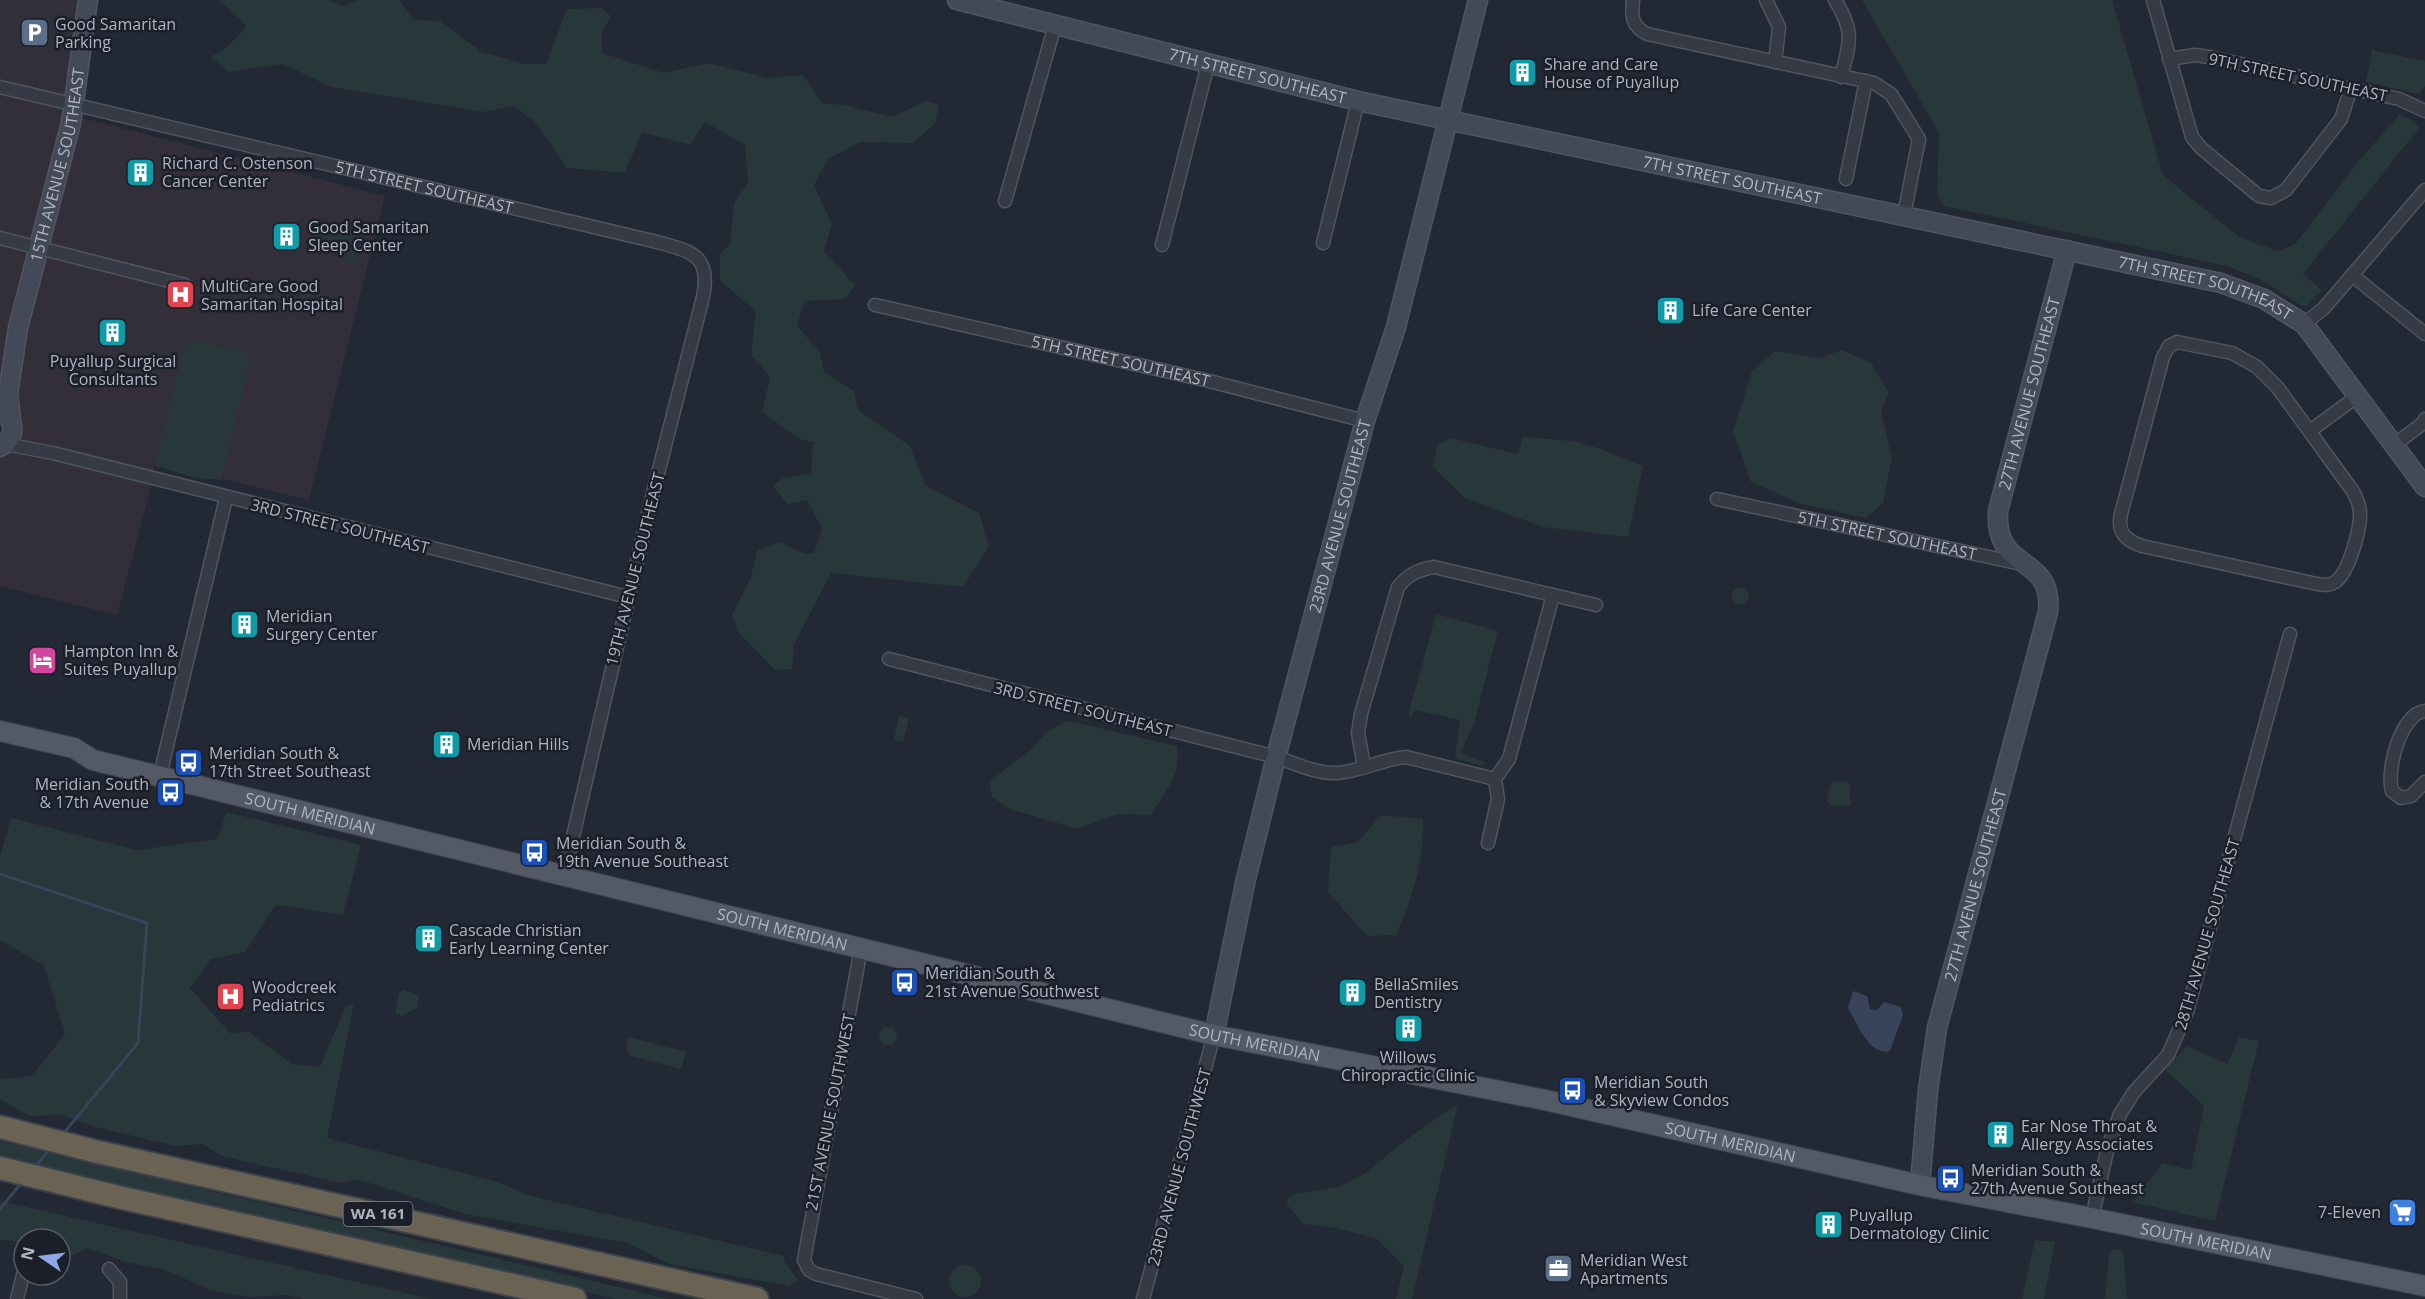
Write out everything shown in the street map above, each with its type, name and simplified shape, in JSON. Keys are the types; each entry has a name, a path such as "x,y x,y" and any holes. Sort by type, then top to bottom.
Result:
{"highway":[{"name":"WA 161","path":"0,1127 98,1152 757,1299"},
{"name":"WA 161","path":"0,1168 83,1189 575,1299"},
{"path":"0,1177 83,1189"}],"main road":[{"name":"SOUTH MERIDIAN","path":"0,731 74,748 93,760"},
{"name":"SOUTH MERIDIAN","path":"0,744 74,762 93,760 160,775 1215,1035 1545,1100 1920,1185 2425,1287"}],"street":[{"name":"15TH AVENUE SOUTHEAST","path":"0,383 18,328 71,123 88,0"},
{"name":"7TH STREET SOUTHEAST","path":"957,0 1358,101 1904,215 2239,289 2264,298 2304,324 2359,395 2425,487"},
{"name":"23RD AVENUE SOUTHEAST","path":"1215,1035 1246,879 1276,757 1365,421 1396,327 1478,0"},
{"path":"1633,0 1631,16 1637,28 1647,34 1866,81 1874,83 1891,94 1919,139 1904,215"},
{"path":"1766,0 1779,27 1775,62"},
{"path":"1835,0 1848,20 1851,33 1841,77"},
{"path":"2153,0 2188,130 2197,144 2253,192 2271,198 2286,190 2341,119 2351,88"},
{"path":"1005,201 1055,25"},
{"name":"9TH STREET SOUTHEAST","path":"2169,59 2203,56 2399,99 2425,111"},
{"path":"1162,245 1208,64"},
{"path":"1846,179 1866,81"},
{"name":"5TH STREET SOUTHEAST","path":"0,87 653,241 685,250 699,259 703,265"},
{"path":"1323,243 1358,101"},
{"path":"2304,324 2324,308 2424,194"},
{"path":"0,238 185,285"},
{"name":"27TH AVENUE SOUTHEAST","path":"2023,564 2012,556 2000,537 1997,526 1998,511 2067,250"},
{"name":"19TH AVENUE SOUTHEAST","path":"564,875 628,597 703,297 706,273 703,265"},
{"path":"2352,275 2425,334"},
{"name":"5TH STREET SOUTHEAST","path":"875,304 1205,380 1365,421"},
{"name":"15TH AVENUE SOUTHEAST","path":"8,418 7,397 18,328"},
{"path":"2181,341 2196,344 2232,353 2252,363 2274,384 2310,431 2352,489 2359,506 2359,522 2349,559 2339,580 2328,585 2317,584 2142,546 2124,537 2119,528 2163,357 2171,344 2181,341"},
{"path":"2310,431 2359,395"},
{"path":"3,446 12,432 8,418"},
{"name":"3RD STREET SOUTHEAST","path":"8,418 21,437 53,453"},
{"path":"2394,444 2422,424 2425,418"},
{"name":"3RD STREET SOUTHEAST","path":"3,446 53,453 628,597"},
{"path":"160,775 226,498"},
{"name":"5TH STREET SOUTHEAST","path":"1717,499 2023,564 2035,570 2048,587"},
{"path":"1364,766 1358,733 1361,714 1398,587 1408,575 1419,569 1434,567 1596,605"},
{"name":"27TH AVENUE SOUTHEAST","path":"1920,1185 1928,1090 1937,1028 2048,612 2048,587"},
{"path":"1488,843 1498,799 1495,779 1509,759 1552,595"},
{"name":"28TH AVENUE SOUTHEAST","path":"2092,1218 2107,1151 2120,1114 2134,1092 2168,1055 2187,1012 2290,634"},
{"name":"3RD STREET SOUTHEAST","path":"889,659 1334,773 1406,757 1495,779"},
{"path":"2425,711 2412,716 2405,725 2390,780 2392,792 2402,798 2409,797 2425,782"},
{"name":"21ST AVENUE SOUTHWEST","path":"861,948 805,1247 805,1264 812,1272 916,1299"},
{"name":"23RD AVENUE SOUTHWEST","path":"1143,1299 1215,1035"},
{"path":"109,1269 120,1282 120,1299"}],"shaded area":[{"name":"MultiCare Good Samaritan Hospital","path":"0,0 86,0 60,112 385,196 309,500 154,462 150,491 117,615 0,586 0,448 16,422 0,405"},
{"path":"219,0 328,0 343,6 358,0 399,0 414,20 440,21 482,52 525,64 546,64 567,9 601,8 611,16 602,32 602,53 664,73 709,63 767,78 803,75 822,103 843,105 892,117 926,101 939,104 935,124 912,143 860,142 828,159 814,185 832,224 824,252 855,285 846,299 805,301 797,325 820,353 824,372 854,391 858,410 910,446 925,485 979,513 989,546 963,587 831,573 794,645 792,669 775,670 737,631 732,615 751,577 757,550 780,542 805,554 814,553 822,529 807,500 787,504 773,486 783,478 811,473 813,442 799,439 762,412 770,377 751,355 756,311 720,281 720,254 730,244 734,203 748,182 745,145 705,122 690,145 642,132 625,173 567,168 536,123 514,106 484,112 331,87 283,64 229,72 211,57 228,46 247,26"},
{"path":"1862,0 2112,0 2163,175 2239,237 2278,251 2295,244 2358,162 2399,115 2412,120 2419,128 2303,274 2322,290 2308,306 2302,306 2261,280 2227,266 1944,206 1937,195 1939,133"},
{"path":"2372,50 2425,61 2425,86 2419,94 2366,82"},
{"path":"322,221 336,226 348,235 356,248 358,263 346,262 330,240 317,233 316,225"},
{"path":"191,339 252,354 221,480 196,478 155,466 182,350"},
{"path":"1842,350 1871,363 1889,393 1881,412 1892,458 1883,503 1866,518 1801,504 1751,482 1733,431 1752,371 1775,351 1819,358"},
{"path":"1523,437 1572,441 1598,448 1643,466 1628,537 1543,527 1465,498 1433,467 1437,446 1450,438 1518,454"},
{"path":"1740,587 1746,590 1749,596 1746,602 1740,605 1734,602 1731,596 1734,590"},
{"path":"1436,614 1498,631 1474,723 1461,753 1485,762 1482,766 1455,758 1460,720 1414,710 1411,717 1408,716"},
{"path":"899,716 909,718 903,742 894,739"},
{"path":"1069,721 1177,746 1175,774 1150,815 1118,814 1077,829 1010,809 992,797 989,784 994,779 1030,750 1043,736"},
{"path":"1833,781 1849,782 1851,805 1833,806 1827,802 1829,787"},
{"path":"226,812 361,845 343,915 276,905 245,952 211,959 190,988 230,1033 249,1032 292,1064 320,1067 345,1007 354,1003 327,1138 498,1182 527,1195 784,1256 784,1261 798,1280 789,1286 669,1264 628,1243 465,1214 357,1179 341,1183 221,1156 203,1144 175,1146 91,1126 63,1115 29,1116 0,1099 0,1079 32,1076 65,1034 44,966 0,940 0,856 11,818 137,850 218,839"},
{"path":"1381,815 1423,819 1422,850 1408,906 1396,935 1367,936 1328,892 1331,847 1358,842"},
{"path":"404,990 419,996 417,1008 403,1016 395,1014 399,993"},
{"path":"888,1027 894,1030 897,1036 894,1042 888,1045 882,1042 879,1036 882,1030"},
{"path":"628,1037 686,1052 681,1069 631,1056 626,1048"},
{"path":"2239,1037 2259,1041 2215,1221 2133,1202 2162,1163 2191,1170 2204,1106 2165,1069 2187,1046 2227,1064"},
{"path":"1458,1104 1412,1299 1396,1299 1404,1266 1377,1239 1337,1228 1303,1224 1286,1203 1291,1195 1341,1186 1364,1174 1411,1136"},
{"path":"0,1141 669,1299 616,1299 0,1161"},
{"path":"0,1201 432,1299 303,1299 288,1295 249,1297 210,1290 165,1270 126,1262 87,1248 72,1255 72,1227 12,1227 12,1241 0,1240"},
{"path":"2035,1240 2055,1242 2044,1299 2022,1299"},
{"path":"2114,1249 2123,1250 2127,1299 2105,1299 2109,1254"},
{"path":"965,1265 977,1269 981,1281 977,1293 965,1297 953,1293 949,1281 953,1269"}],"water":[{"path":"1853,991 1867,996 1870,1009 1877,1010 1884,1002 1901,1007 1903,1015 1890,1051 1876,1048 1864,1037 1848,1008"}],"waterway":[{"path":"0,874 147,923 138,1043 63,1134"},
{"path":"34,1168 51,1148"},
{"path":"0,1209 22,1182"}],"place":[{"name":"Good Samaritan Parking","path":"34,33"},
{"name":"Share and Care House of Puyallup","path":"1523,73"},
{"name":"Richard C. Ostenson Cancer Center","path":"141,172"},
{"name":"Good Samaritan Sleep Center","path":"287,236"},
{"name":"MultiCare Good Samaritan Hospital","path":"180,295"},
{"name":"Life Care Center","path":"1671,310"},
{"name":"Puyallup Surgical Consultants","path":"113,333"},
{"name":"Meridian Surgery Center","path":"245,625"},
{"name":"Hampton Inn & Suites Puyallup","path":"43,660"},
{"name":"Meridian Hills","path":"446,744"},
{"name":"Meridian South & 17th Street Southeast","path":"188,762"},
{"name":"Meridian South & 17th Avenue","path":"170,793"},
{"name":"Meridian South & 19th Avenue Southeast","path":"535,852"},
{"name":"Cascade Christian Early Learning Center","path":"428,939"},
{"name":"Meridian South & 21st Avenue Southwest","path":"904,982"},
{"name":"BellaSmiles Dentistry","path":"1353,993"},
{"name":"Woodcreek Pediatrics","path":"231,996"},
{"name":"Willows Chiropractic Clinic","path":"1408,1029"},
{"name":"Meridian South & Skyview Condos","path":"1573,1091"},
{"name":"Ear Nose Throat & Allergy Associates","path":"2000,1135"},
{"name":"Meridian South & 27th Avenue Southeast","path":"1950,1179"},
{"name":"7-Eleven","path":"2402,1212"},
{"name":"Puyallup Dermatology Clinic","path":"1828,1224"},
{"name":"Meridian West Apartments","path":"1559,1269"}]}
